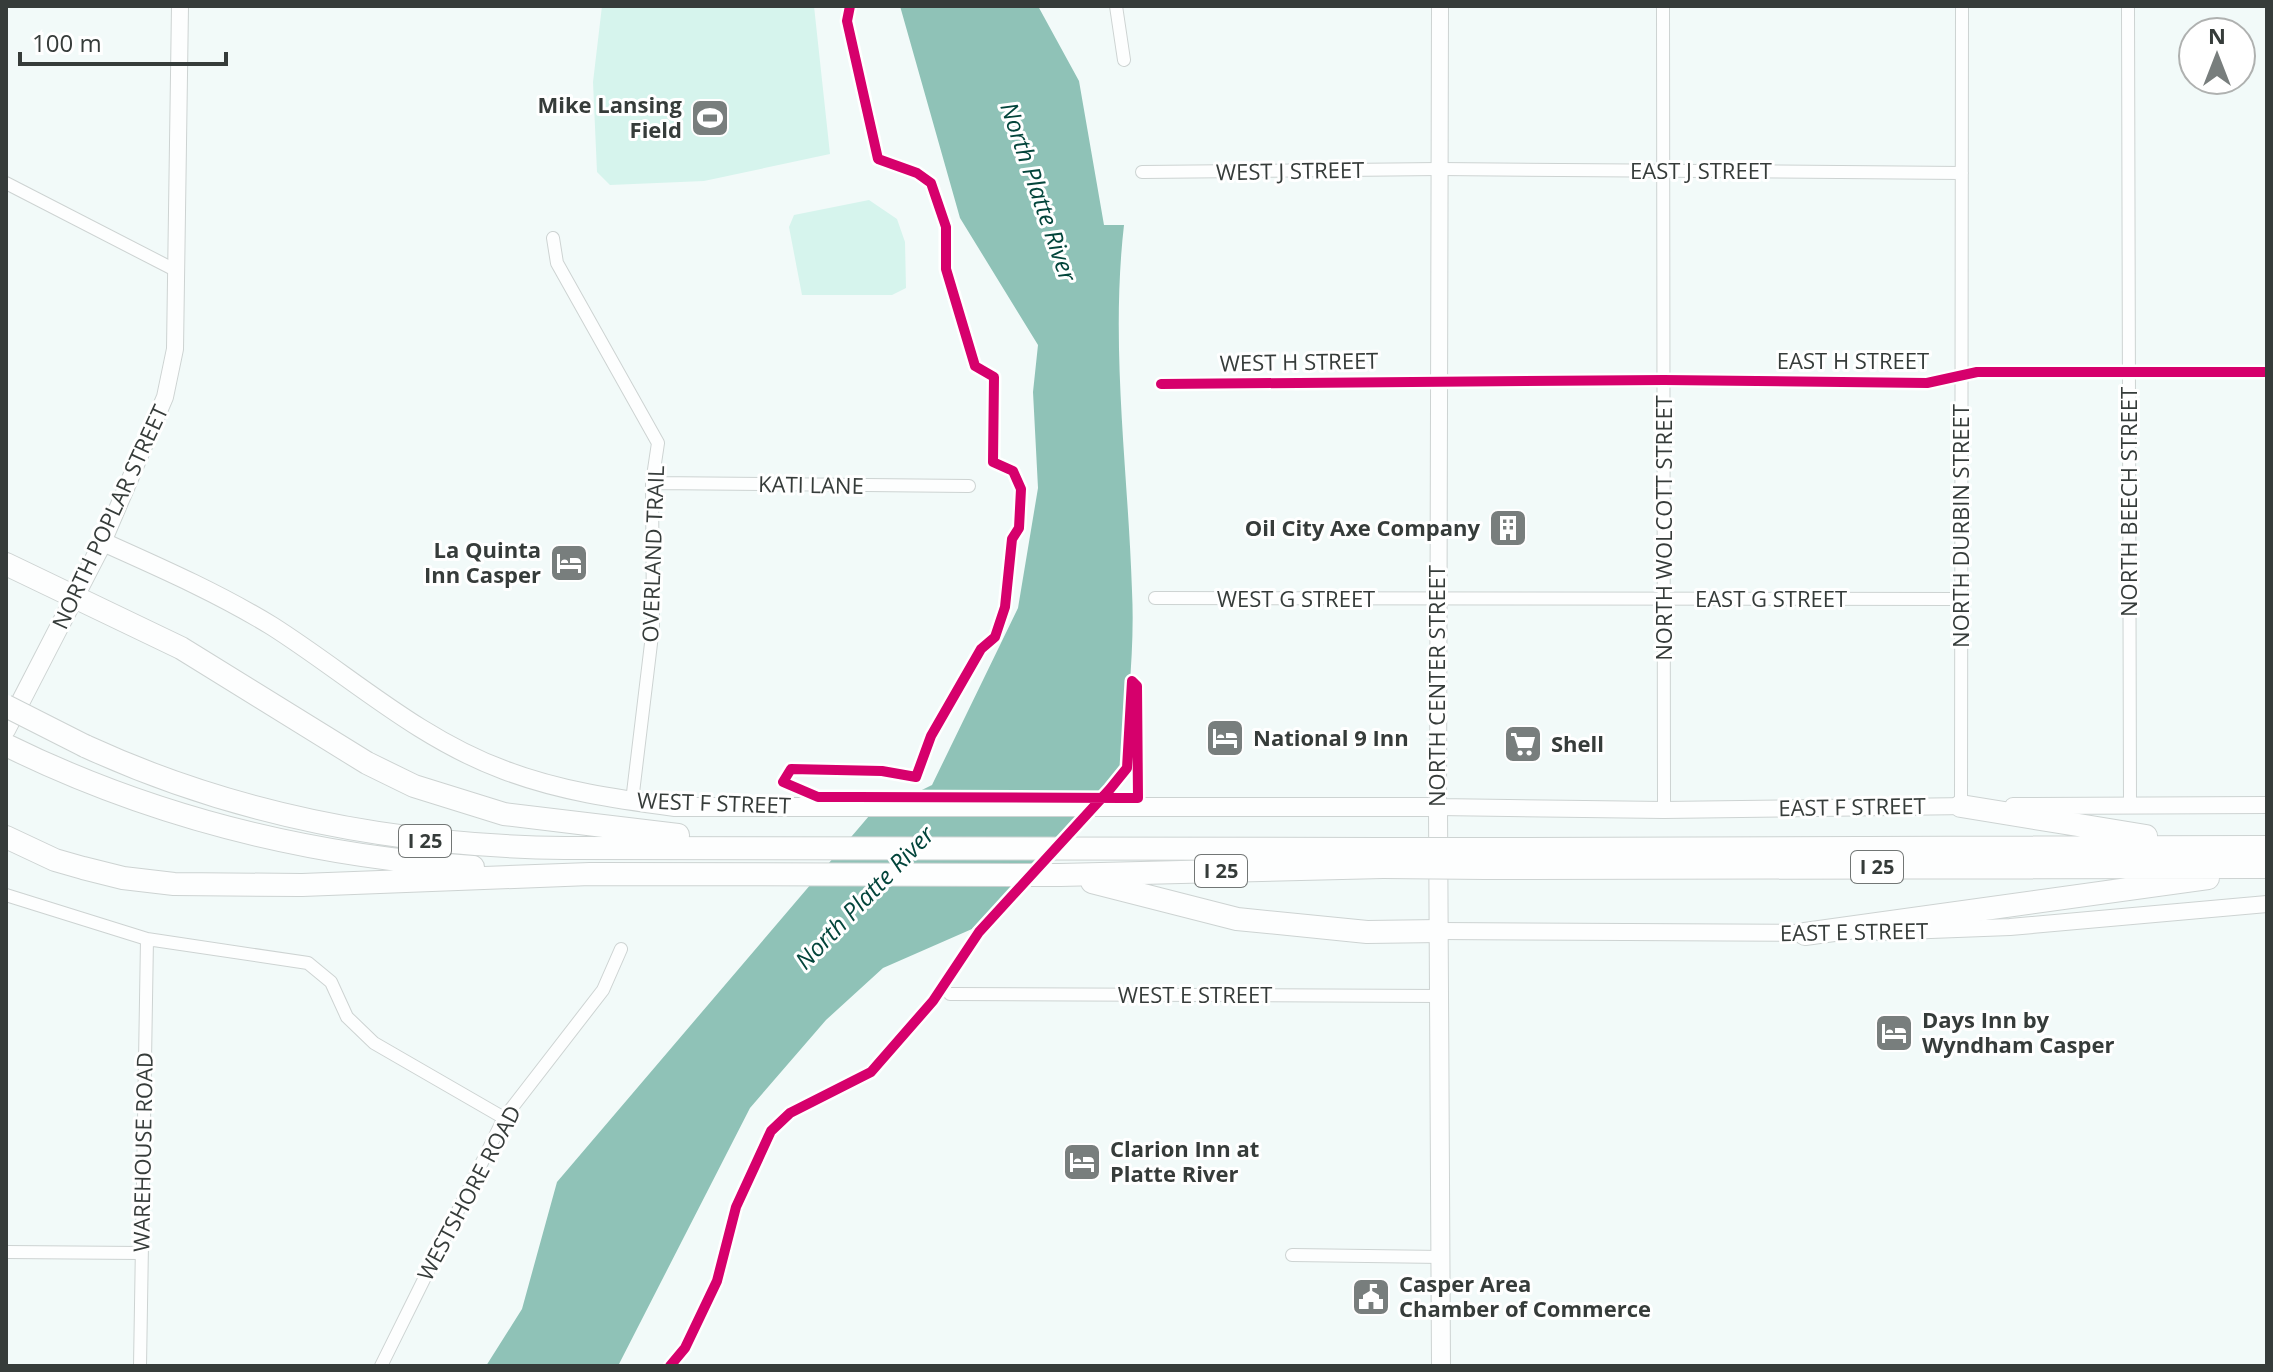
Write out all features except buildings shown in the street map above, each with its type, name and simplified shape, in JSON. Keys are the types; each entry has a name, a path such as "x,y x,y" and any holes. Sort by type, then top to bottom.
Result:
{"highway":[{"path":"6,564 181,648 367,763 448,799 548,822 779,847"},
{"name":"I 25","path":"6,706 85,746 156,776 239,803 403,838 518,847 1084,849 1383,858 2267,868"},
{"name":"I 25","path":"6,745 70,777 192,818 287,842 425,862 590,874 1060,875 1383,858"},
{"path":"1961,806 2116,833 2267,847"},
{"path":"6,837 83,868 123,878 174,884 302,885 590,874"},
{"name":"I 25","path":"1486,859 2267,847"},
{"path":"1805,934 2267,868"},
{"path":"1060,875 1237,919 1367,932 1440,931"}],"main road":[{"name":"NORTH POPLAR STREET","path":"6,730 77,597 165,397 175,349 180,6"},
{"name":"NORTH CENTER STREET","path":"1440,6 1436,600 1441,1366"},
{"name":"WEST F STREET","path":"103,542 188,579 272,626 386,706 478,758 547,785 675,807 1438,807"},
{"name":"EAST F STREET","path":"1438,807 1664,810 2267,805"},
{"name":"EAST E STREET","path":"1440,931 1805,934 1995,928 2267,904"}],"street":[{"path":"1116,6 1124,60"},
{"name":"NORTH WOLCOTT STREET","path":"1663,6 1664,810"},
{"name":"NORTH DURBIN STREET","path":"1961,806 1962,6"},
{"name":"NORTH BEECH STREET","path":"2128,6 2130,807"},
{"name":"EAST J STREET","path":"1439,169 1962,173"},
{"name":"WEST J STREET","path":"1142,172 1439,169"},
{"path":"6,183 177,271"},
{"name":"OVERLAND TRAIL","path":"553,238 557,263 658,443 652,483 653,627 632,801"},
{"name":"EAST H STREET","path":"1437,381 1927,383 1977,372 2267,372"},
{"name":"WEST H STREET","path":"1161,384 1437,381"},
{"name":"KATI LANE","path":"652,483 969,486"},
{"name":"WEST G STREET","path":"1155,598 1436,600"},
{"name":"EAST G STREET","path":"1436,600 1961,599"},
{"path":"6,895 147,939 308,963 331,982 347,1017 374,1043 504,1118"},
{"name":"WAREHOUSE ROAD","path":"140,1366 147,939"},
{"name":"WESTSHORE ROAD","path":"381,1366 504,1118 603,990 621,949"},
{"name":"WEST E STREET","path":"950,994 1440,996"},
{"path":"6,1252 141,1253"},
{"path":"1292,1255 1442,1257"}],"shaded area":[{"name":"Mike Lansing Field","path":"602,6 814,6 830,154 704,181 610,185 597,172 593,82"},
{"path":"869,200 897,219 905,242 906,288 892,295 802,295 789,227 794,215"}],"water":[{"name":"North Platte River","path":"900,6 1038,6 1079,81 1104,225 1124,225 1119,362 1133,613 1123,769 972,929 883,968 826,1020 750,1108 618,1366 486,1366 522,1309 557,1182 869,816 932,785 1018,608 1038,488 1033,392 1038,345 960,218"}],"cycle path":[{"path":"670,1366 685,1348 717,1281 736,1207 771,1131 790,1113 871,1072 933,1001 979,932 1110,789 1127,768 1132,681 1137,686 1138,798 1122,798 855,797 818,797 783,782 791,769 882,771 916,777 931,736 981,649 995,637 1005,607 1012,539 1019,528 1021,489 1013,471 993,462 994,377 975,366 946,269 946,227 931,183 917,173 878,159 847,21 850,6"},
{"path":"1161,384 1664,380 1927,383 1977,372 2267,372"}],"place":[{"name":"Mike Lansing Field","path":"710,118"},
{"name":"Oil City Axe Company","path":"1508,528"},
{"name":"La Quinta Inn Casper","path":"569,563"},
{"name":"National 9 Inn","path":"1225,738"},
{"name":"Shell","path":"1523,744"},
{"name":"Days Inn by Wyndham Casper","path":"1894,1033"},
{"name":"Clarion Inn at Platte River","path":"1082,1162"},
{"name":"Casper Area Chamber of Commerce","path":"1371,1297"}]}
